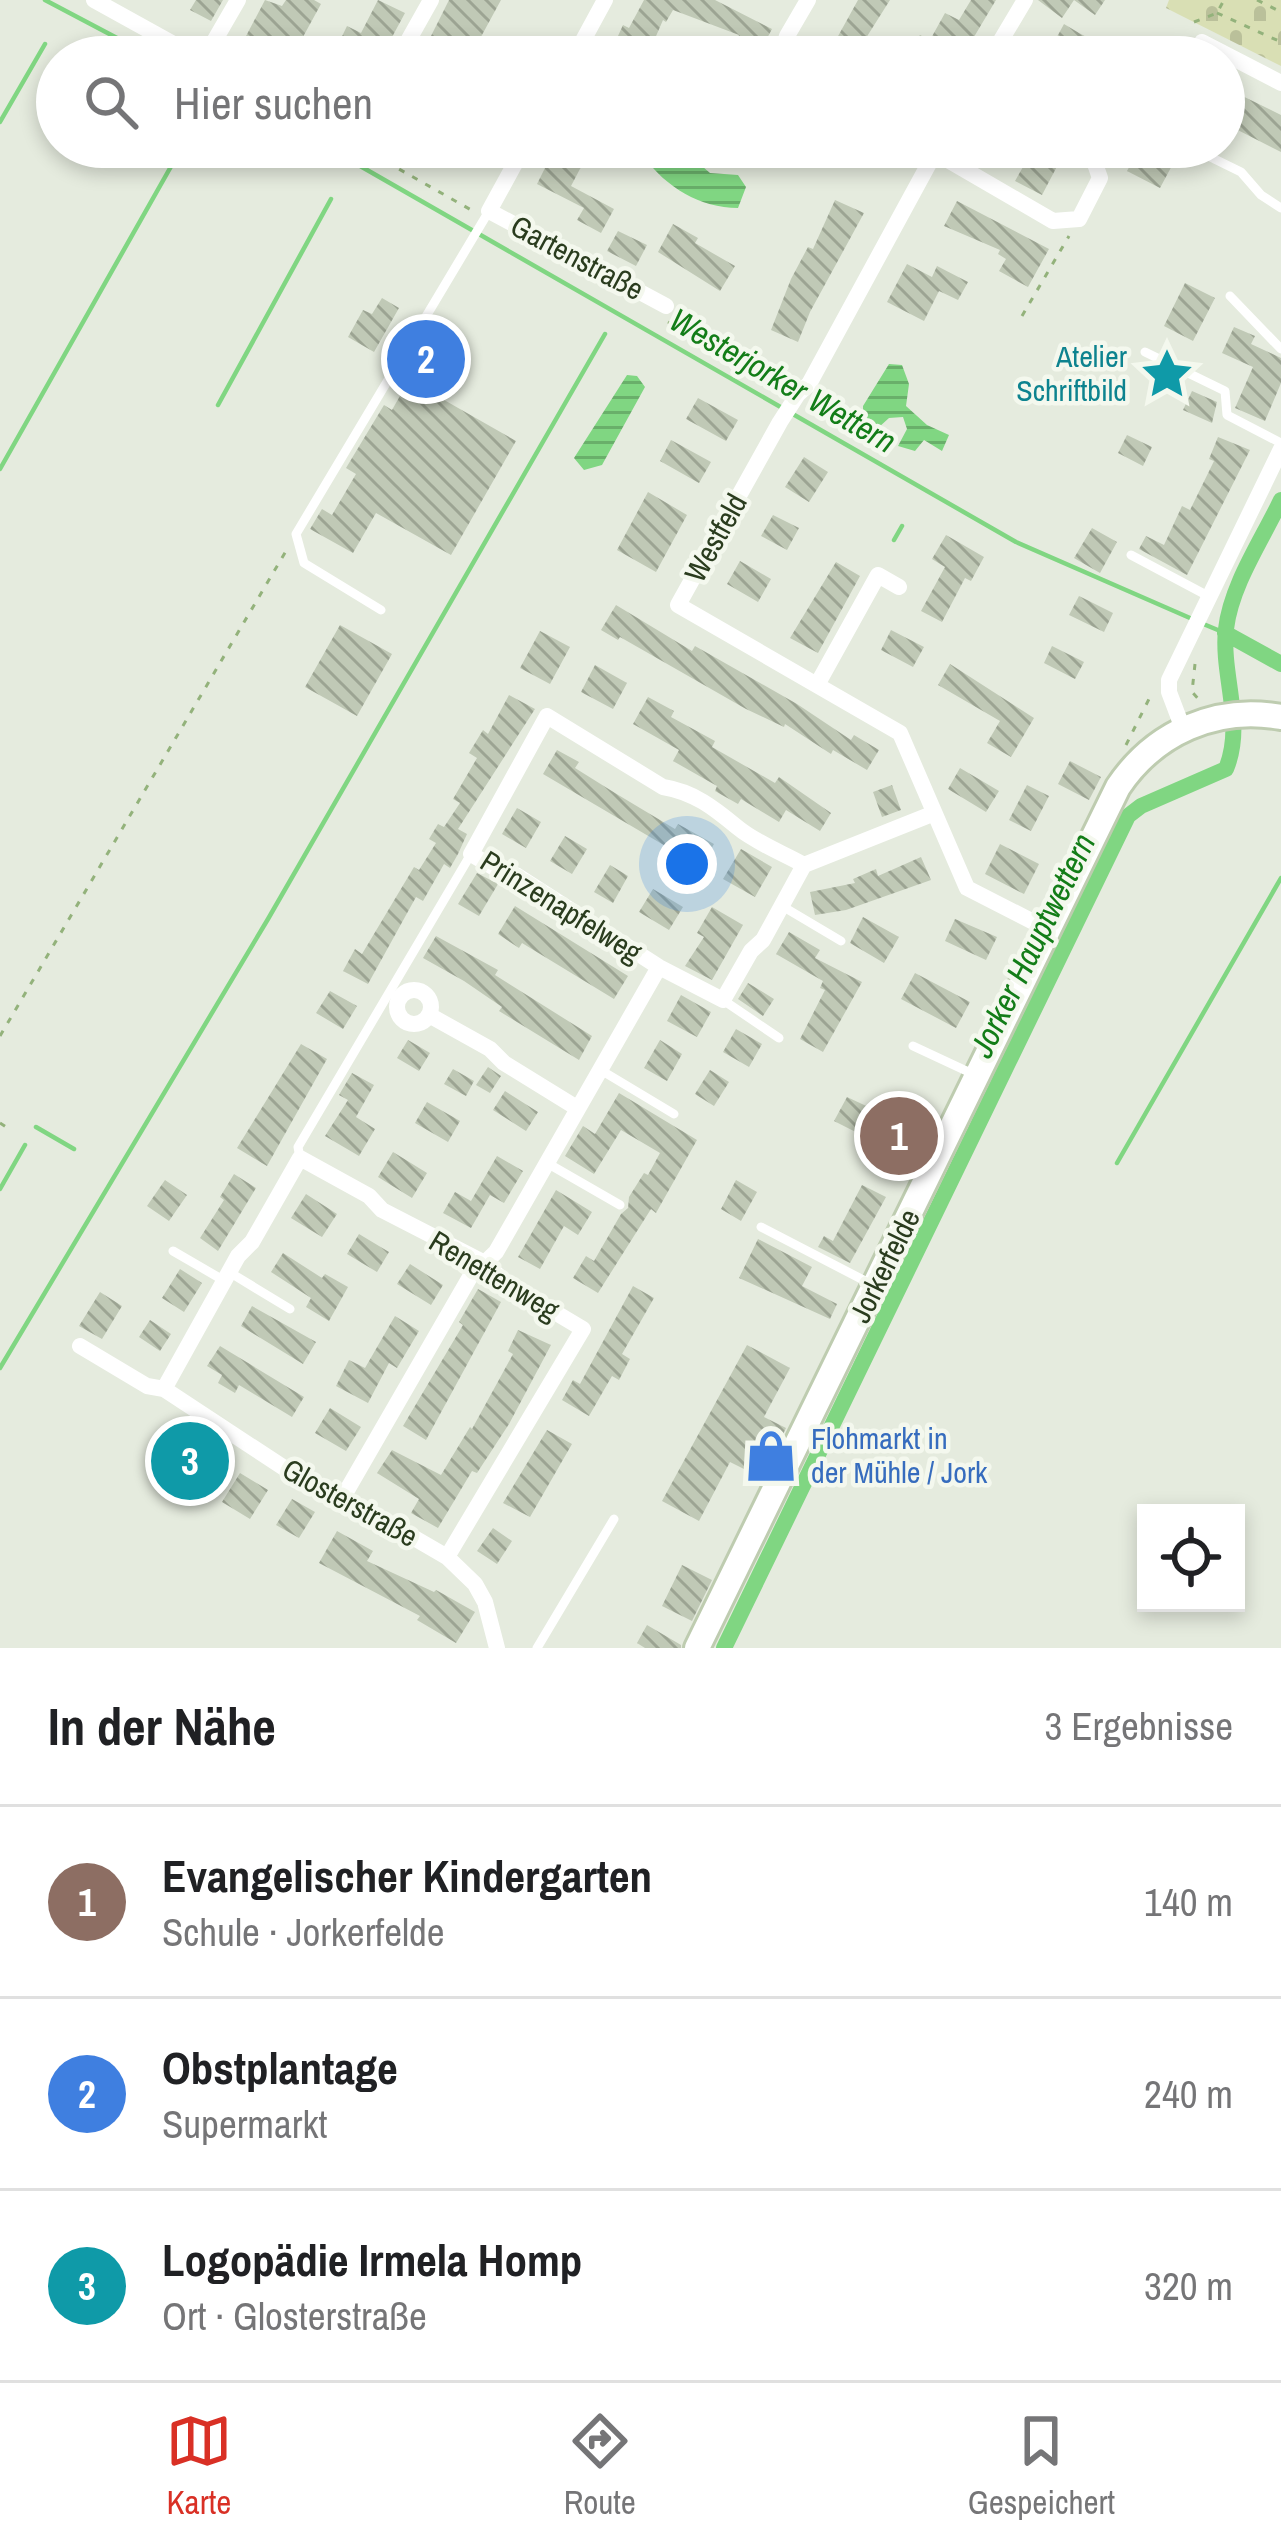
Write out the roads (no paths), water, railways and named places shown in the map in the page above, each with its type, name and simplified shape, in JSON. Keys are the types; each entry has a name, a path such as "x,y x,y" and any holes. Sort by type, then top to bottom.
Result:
{"street":[{"path":"94,0 162,36"},
{"path":"215,36 238,0"},
{"path":"411,36 431,0"},
{"path":"585,36 605,0"},
{"path":"1004,36 1025,0"},
{"path":"787,36 799,3"},
{"path":"1245,64 1281,83"},
{"name":"Gartenstraße","path":"513,168 487,215 666,306"},
{"name":"Westfeld","path":"923,168 809,384 793,400 678,605 900,733 967,888 1048,930"},
{"path":"965,168 1053,221 1079,219 1100,178 1096,168"},
{"path":"1183,729 1168,687 1281,446"},
{"path":"818,683 878,574 899,587"},
{"name":"Jorkerfelde","path":"697,1648 1118,788 1147,753 1212,712 1281,717"},
{"name":"Prinzenapfelweg","path":"723,1000 574,916 562,902 471,854 547,716 663,787 685,790 728,816 736,827 804,866"},
{"path":"723,1000 804,866 932,814"},
{"path":"339,1504 470,1277 496,1252 659,967"},
{"path":"394,995 406,1022 419,1023 429,1015 490,1049 504,1063 577,1108"},
{"path":"164,1389 226,1276 252,1242 300,1158"},
{"name":"Renettenweg","path":"300,1158 369,1196 382,1210 484,1263 506,1283 583,1329 447,1558"},
{"name":"Glosterstraße","path":"80,1346 147,1386 164,1389 339,1504 373,1514 447,1558 476,1584 497,1648"}],"lane":[{"path":"1232,168 1281,208"},
{"path":"381,610 304,563 296,534 487,215"},
{"path":"1230,296 1281,349"},
{"path":"1145,352 1225,391 1227,415 1281,446"},
{"path":"1131,556 1210,596"},
{"path":"300,1158 298,1147 394,995 471,854"},
{"path":"782,906 841,941"},
{"path":"723,1000 779,1038"},
{"path":"913,1046 978,1076"},
{"path":"598,1070 674,1114"},
{"path":"547,1163 620,1205"},
{"path":"761,1227 875,1286"},
{"path":"173,1251 290,1309"},
{"path":"537,1648 614,1519"}],"waterway":[{"name":"Westerjorker Wettern","path":"45,0 113,36"},
{"path":"0,122 36,60"},
{"path":"0,469 170,168"},
{"name":"Westerjorker Wettern","path":"364,168 1016,542 1190,618"},
{"path":"218,405 331,199"},
{"path":"0,1368 268,919 605,334"},
{"name":"Jorker Hauptwettern","path":"724,1648 1128,816 1226,769 1233,734 1225,647 1229,612 1281,500"},
{"path":"894,540 902,526"},
{"name":"Westerjorker Wettern","path":"1201,623 1225,633"},
{"path":"1225,633 1281,664"},
{"path":"1117,1163 1281,878"},
{"path":"36,1127 74,1149"},
{"path":"0,1189 25,1145"}],"place":[{"name":"Obstplantage","path":"426,359"},
{"name":"Atelier Schriftbild","path":"1167,374"},
{"name":"Evangelischer Kindergarten","path":"899,1136"},
{"name":"Flohmarkt in der Mühle / Jork","path":"771,1456"},
{"name":"Logopädie Irmela Homp","path":"190,1461"}]}
